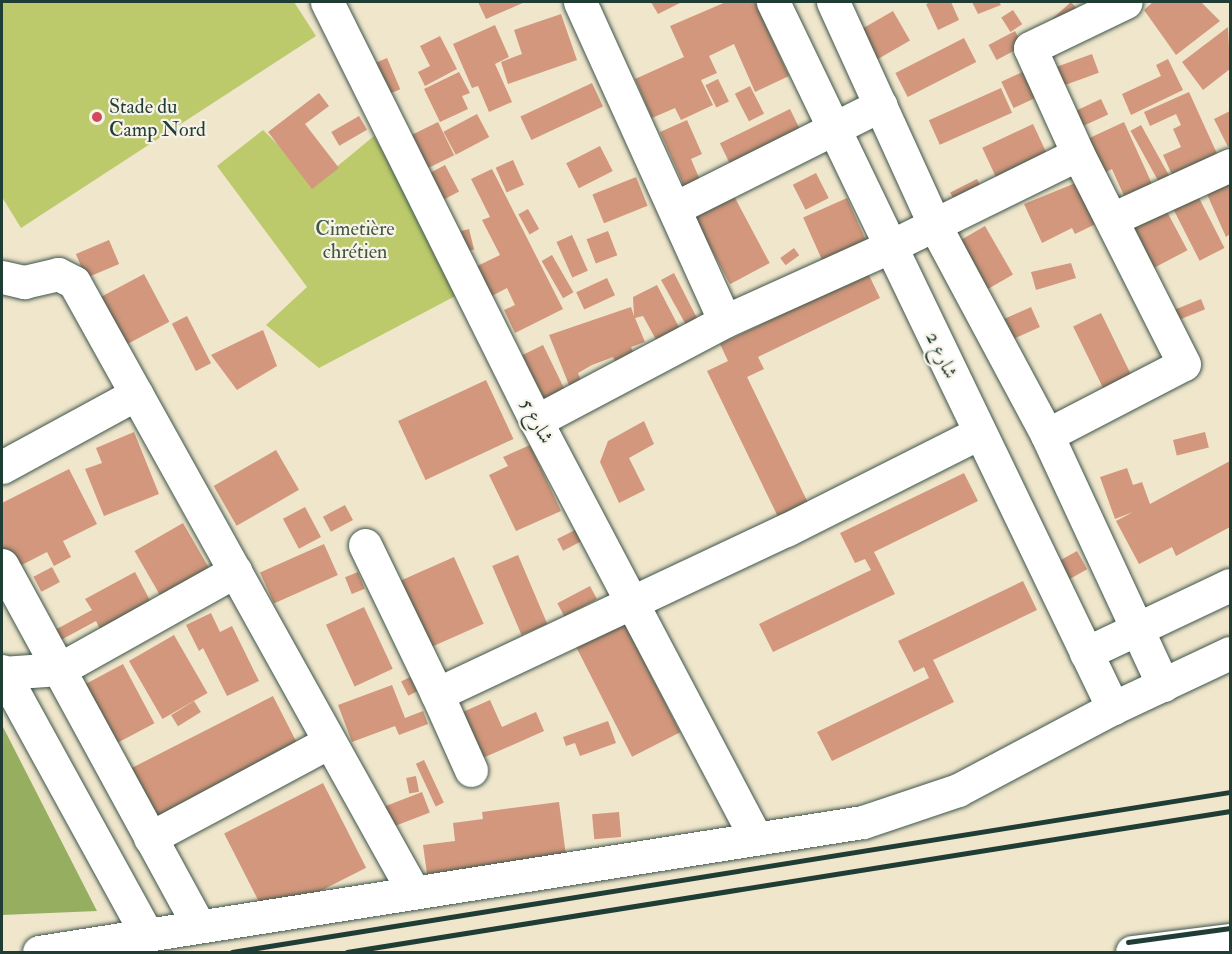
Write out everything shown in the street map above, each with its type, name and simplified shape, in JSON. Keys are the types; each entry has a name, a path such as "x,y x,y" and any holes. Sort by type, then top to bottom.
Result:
{"street":[{"name":"شارع 5","path":"327,2 536,421 755,837"},
{"path":"580,2 725,321"},
{"name":"شارع 2","path":"772,2 1113,708"},
{"path":"1047,435 1184,364 1078,154 1030,48 1126,2"},
{"path":"838,3 934,224 1047,435 1163,685"},
{"path":"675,208 881,105"},
{"path":"536,421 725,321 891,246 1078,154"},
{"path":"1112,219 1230,165"},
{"path":"2,277 24,282 58,274 74,282 413,891"},
{"path":"2,467 136,394"},
{"path":"437,694 632,600 786,530 979,433"},
{"path":"365,545 471,770"},
{"path":"2,566 198,925"},
{"path":"147,935 2,672 60,669 235,571"},
{"path":"1086,653 1230,585"},
{"path":"39,952 755,837 863,822 958,790 1113,708 1230,653"},
{"path":"150,838 330,741"},
{"path":"1132,952 1230,940"}],"green space":[{"name":"Stade du Camp Nord","path":"2,2 294,2 316,36 21,228 2,197"},
{"name":"Cimetière chrétien","path":"263,130 317,183 374,136 461,293 319,368 266,325 307,287 217,166"},
{"path":"2,725 97,911 2,915"}],"building":[{"path":"478,2 525,2 486,19"},
{"path":"651,2 682,2 658,14"},
{"path":"726,2 755,2 789,76 755,92 734,44 709,56 717,73 701,80 713,105 681,120 675,108 652,118 635,79 684,57 670,26"},
{"path":"951,2 959,20 938,30 926,4"},
{"path":"972,2 999,2 1001,5 978,14"},
{"path":"1071,2 1081,13 1061,31 1051,20"},
{"path":"1153,2 1201,2 1220,21 1176,55 1144,10"},
{"path":"1013,10 1022,24 1011,32 1001,18"},
{"path":"893,11 910,40 869,64 852,34"},
{"path":"561,14 577,60 508,84 501,62 522,54 514,30"},
{"path":"495,25 509,57 495,64 512,102 489,112 478,86 472,88 453,44"},
{"path":"1228,27 1230,69 1203,90 1182,62"},
{"path":"1015,31 1023,46 996,60 989,45"},
{"path":"440,36 457,69 425,86 418,72 430,66 420,46"},
{"path":"964,38 976,62 908,97 895,73"},
{"path":"1092,54 1099,73 1057,88 1051,69"},
{"path":"387,58 400,89 383,97 370,65"},
{"path":"1168,59 1183,90 1131,115 1122,94 1161,76 1156,65"},
{"path":"1033,67 1045,93 1014,108 1001,82"},
{"path":"459,72 470,93 462,96 468,109 440,122 424,89"},
{"path":"718,79 729,101 716,108 705,85"},
{"path":"592,83 603,107 531,140 520,116"},
{"path":"750,86 764,114 749,121 735,94"},
{"path":"1001,88 1012,113 940,145 929,120"},
{"path":"1189,92 1219,158 1174,179 1163,155 1181,147 1173,129 1181,125 1176,114 1150,126 1144,112"},
{"path":"319,93 329,106 305,124 339,168 312,189 268,132"},
{"path":"1101,99 1108,114 1081,127 1074,112"},
{"path":"790,109 803,136 733,170 720,143"},
{"path":"1230,111 1230,145 1228,147 1214,119"},
{"path":"477,114 489,137 456,155 443,132"},
{"path":"359,116 367,130 339,146 331,132"},
{"path":"687,120 702,154 691,159 700,180 684,186 660,132"},
{"path":"438,122 454,155 420,172 404,139"},
{"path":"1124,122 1157,195 1129,207 1112,169 1098,176 1083,141"},
{"path":"1033,124 1050,160 999,184 982,148"},
{"path":"1141,125 1172,180 1161,186 1131,131"},
{"path":"600,146 613,171 579,188 566,163"},
{"path":"513,160 524,185 507,192 496,168"},
{"path":"445,165 459,191 438,203 424,176"},
{"path":"492,169 563,309 515,333 504,310 515,305 507,288 482,301 467,271 500,255 482,220 490,217 471,179"},
{"path":"816,173 829,198 806,210 793,185"},
{"path":"636,177 648,206 604,223 592,195"},
{"path":"977,179 986,197 959,210 950,193"},
{"path":"1083,180 1102,221 1075,234 1072,228 1042,243 1024,204"},
{"path":"1230,181 1230,234 1226,237 1206,192"},
{"path":"1195,190 1225,248 1200,261 1170,203"},
{"path":"734,196 770,263 730,284 694,217"},
{"path":"847,198 868,245 824,264 803,218"},
{"path":"1164,206 1187,250 1149,271 1125,227"},
{"path":"528,209 539,229 530,234 518,214"},
{"path":"985,226 1013,274 978,294 950,246"},
{"path":"469,229 474,249 460,253 454,233"},
{"path":"608,231 617,255 596,264 587,239"},
{"path":"572,235 588,271 572,278 556,242"},
{"path":"109,240 119,264 86,278 76,254"},
{"path":"794,248 799,255 786,265 780,258"},
{"path":"552,255 574,292 563,298 542,261"},
{"path":"1071,263 1076,278 1036,290 1031,272"},
{"path":"674,273 701,326 690,332 661,280"},
{"path":"868,273 880,298 758,357 764,369 747,377 811,509 781,523 707,371 728,361 720,344"},
{"path":"144,274 169,322 119,348 94,301"},
{"path":"607,278 615,295 584,310 576,292"},
{"path":"657,285 682,333 659,345 643,316 635,318 645,342 631,347 636,358 617,366 613,357 592,365 578,373 583,386 571,390 549,335 631,307 634,316 633,297"},
{"path":"1201,299 1205,309 1175,321 1171,311"},
{"path":"1031,307 1040,327 1010,341 1001,320"},
{"path":"1101,313 1136,385 1108,398 1073,327"},
{"path":"187,316 211,363 196,371 172,324"},
{"path":"263,330 277,366 237,390 211,355"},
{"path":"543,345 567,394 533,411 509,362"},
{"path":"486,380 513,439 426,480 398,421"},
{"path":"644,421 654,444 629,458 645,490 619,503 600,462 608,441"},
{"path":"134,432 159,494 104,516 85,469 102,463 96,448"},
{"path":"1205,432 1209,448 1177,456 1173,440"},
{"path":"530,445 561,511 516,531 489,475 508,466 503,457"},
{"path":"276,450 299,490 237,526 214,486"},
{"path":"1230,461 1230,527 1176,556 1172,547 1139,564 1116,521 1133,512 1115,519 1100,477 1127,468 1133,485 1142,482 1150,504"},
{"path":"69,469 97,524 63,541 71,557 54,566 47,552 12,570 2,549 2,503"},
{"path":"964,473 978,501 874,552 895,594 773,652 759,624 871,570 865,559 855,563 840,533"},
{"path":"345,505 353,520 331,532 323,517"},
{"path":"305,507 321,537 299,549 283,519"},
{"path":"183,523 211,571 163,599 135,551"},
{"path":"575,530 581,542 563,551 557,539"},
{"path":"324,544 338,575 274,604 260,572"},
{"path":"1077,551 1087,569 1070,579 1060,561"},
{"path":"518,555 547,624 522,635 492,566"},
{"path":"454,557 484,624 426,649 396,583"},
{"path":"52,567 60,582 41,592 33,577"},
{"path":"135,572 154,608 103,635 96,621 59,641 53,631 92,610 85,599"},
{"path":"358,572 365,589 352,594 345,577"},
{"path":"1023,581 1037,610 933,660 954,702 832,761 817,732 929,678 924,667 914,672 898,641"},
{"path":"590,586 597,599 564,617 557,603"},
{"path":"364,607 393,669 355,686 326,625"},
{"path":"211,613 220,632 232,626 259,681 227,696 203,648 199,651 186,625"},
{"path":"623,620 680,732 632,757 575,645"},
{"path":"174,635 208,693 162,719 129,661"},
{"path":"123,664 154,723 108,748 76,689"},
{"path":"410,677 417,691 408,696 401,682"},
{"path":"392,685 405,718 423,711 428,724 399,735 395,726 352,742 338,705"},
{"path":"273,696 298,745 145,823 120,774"},
{"path":"490,700 502,727 536,712 544,731 476,761 456,715"},
{"path":"194,701 201,712 178,726 171,715"},
{"path":"608,721 616,743 580,756 575,743 566,746 563,737"},
{"path":"424,760 444,803 436,806 416,764"},
{"path":"416,776 419,792 409,794 406,778"},
{"path":"323,783 366,868 267,918 224,833"},
{"path":"422,792 430,813 381,831 373,811"},
{"path":"559,802 566,856 427,874 423,845 455,841 453,823 483,819 482,812"},
{"path":"619,812 621,837 594,839 592,814"}],"railway":[{"path":"232,952 1230,792"},
{"path":"347,952 1230,811"},
{"path":"1128,942 1230,928"}],"place":[{"name":"Stade du Camp Nord","path":"97,117"}]}
